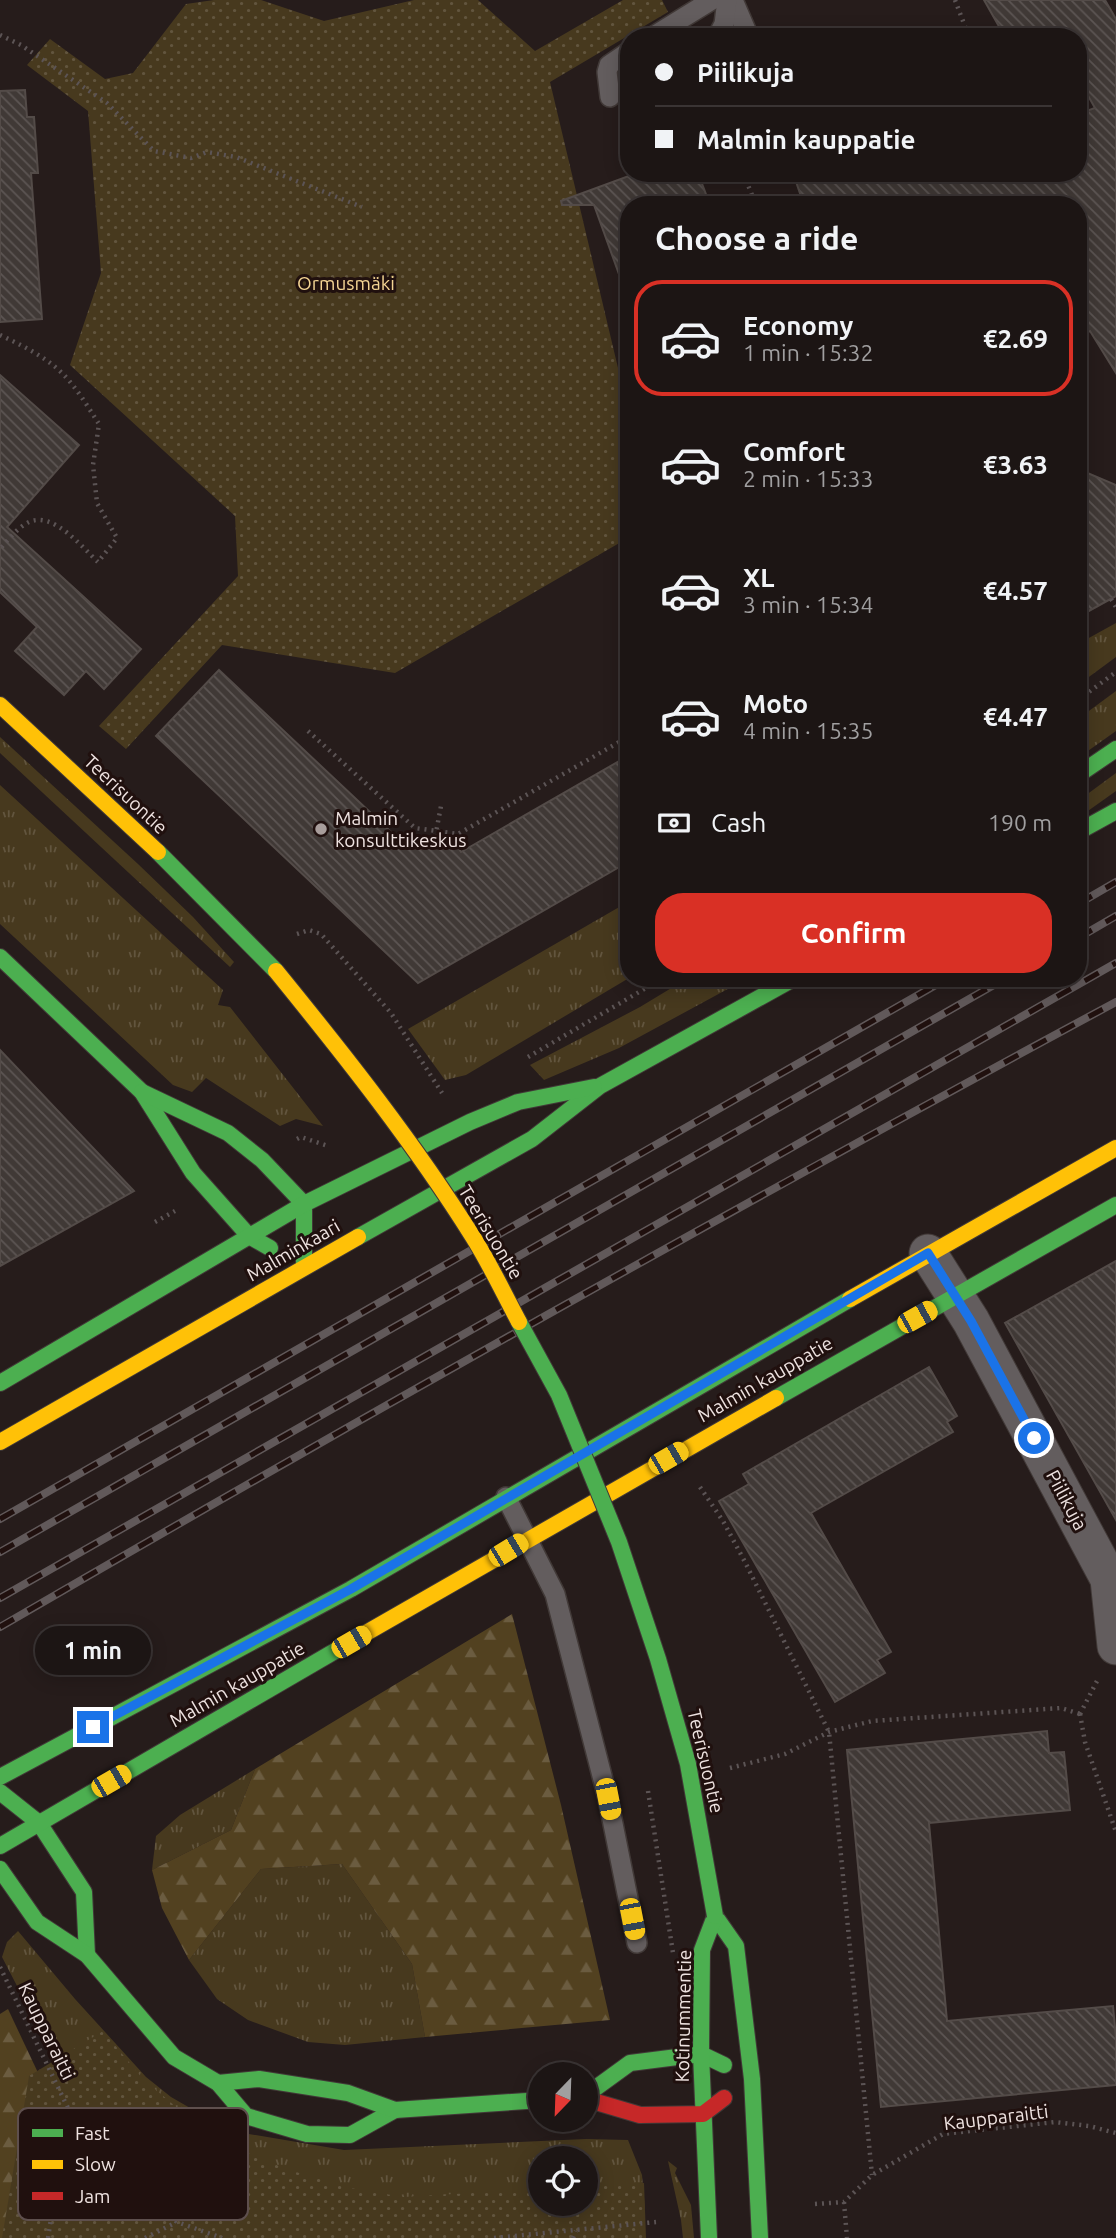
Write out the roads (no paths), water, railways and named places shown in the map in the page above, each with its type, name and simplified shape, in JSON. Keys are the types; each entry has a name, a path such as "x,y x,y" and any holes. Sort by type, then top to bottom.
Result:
{"main road":[{"name":"Teerisuontie","path":"0,705 182,874 276,971 360,1074 474,1239 559,1395 619,1542 658,1659 688,1764 715,1916"},
{"path":"1087,769 1116,749"},
{"path":"1087,827 1116,811"},
{"path":"0,957 142,1092 193,1173 249,1236 293,1261 304,1204 262,1160 228,1133 142,1092"},
{"name":"Malminkaari","path":"0,1441 293,1261 532,1139 600,1086 779,987"},
{"name":"Malminkaari","path":"0,1383 304,1204 470,1122 518,1102 600,1086"},
{"name":"Malmin kauppatie","path":"0,1777 351,1589 928,1253 1116,1148"},
{"name":"Malmin kauppatie","path":"0,1846 527,1539 1116,1205"},
{"path":"0,1792 39,1823 84,1892 88,1955"},
{"path":"0,1869 37,1922 88,1955 102,1975 174,2057 218,2082 239,2108"},
{"path":"715,1916 736,1946 752,2079 760,2238"},
{"name":"Kotinummentie","path":"709,2238 701,2053 702,1950 715,1916"},
{"path":"598,2088 630,2063 701,2053 752,2079"},
{"path":"218,2082 260,2079 348,2093 395,2110 528,2101"},
{"path":"598,2101 640,2115 703,2114 752,2079"},
{"path":"248,2117 307,2134 350,2135 395,2110"}],"street":[{"name":"Piilikuja","path":"928,1253 971,1321 1113,1579 1116,1646"}],"lane":[{"path":"667,28 712,0"},
{"path":"722,28 727,0"},
{"path":"733,0 745,28"},
{"path":"610,97 607,72 609,65 620,57"},
{"path":"506,1497 555,1594 608,1799 637,1943"}],"railway":[{"path":"1087,899 1116,882"},
{"path":"1087,933 1116,916"},
{"path":"1087,980 1116,963"},
{"path":"0,1519 932,987"},
{"path":"0,1552 990,987"},
{"path":"0,1598 1074,987"},
{"path":"0,1627 556,1310 1116,1002"}],"place":[{"name":"Malmin konsulttikeskus","path":"321,829"}],"park label":[{"name":"Ormusmäki","path":"346,283"}]}
